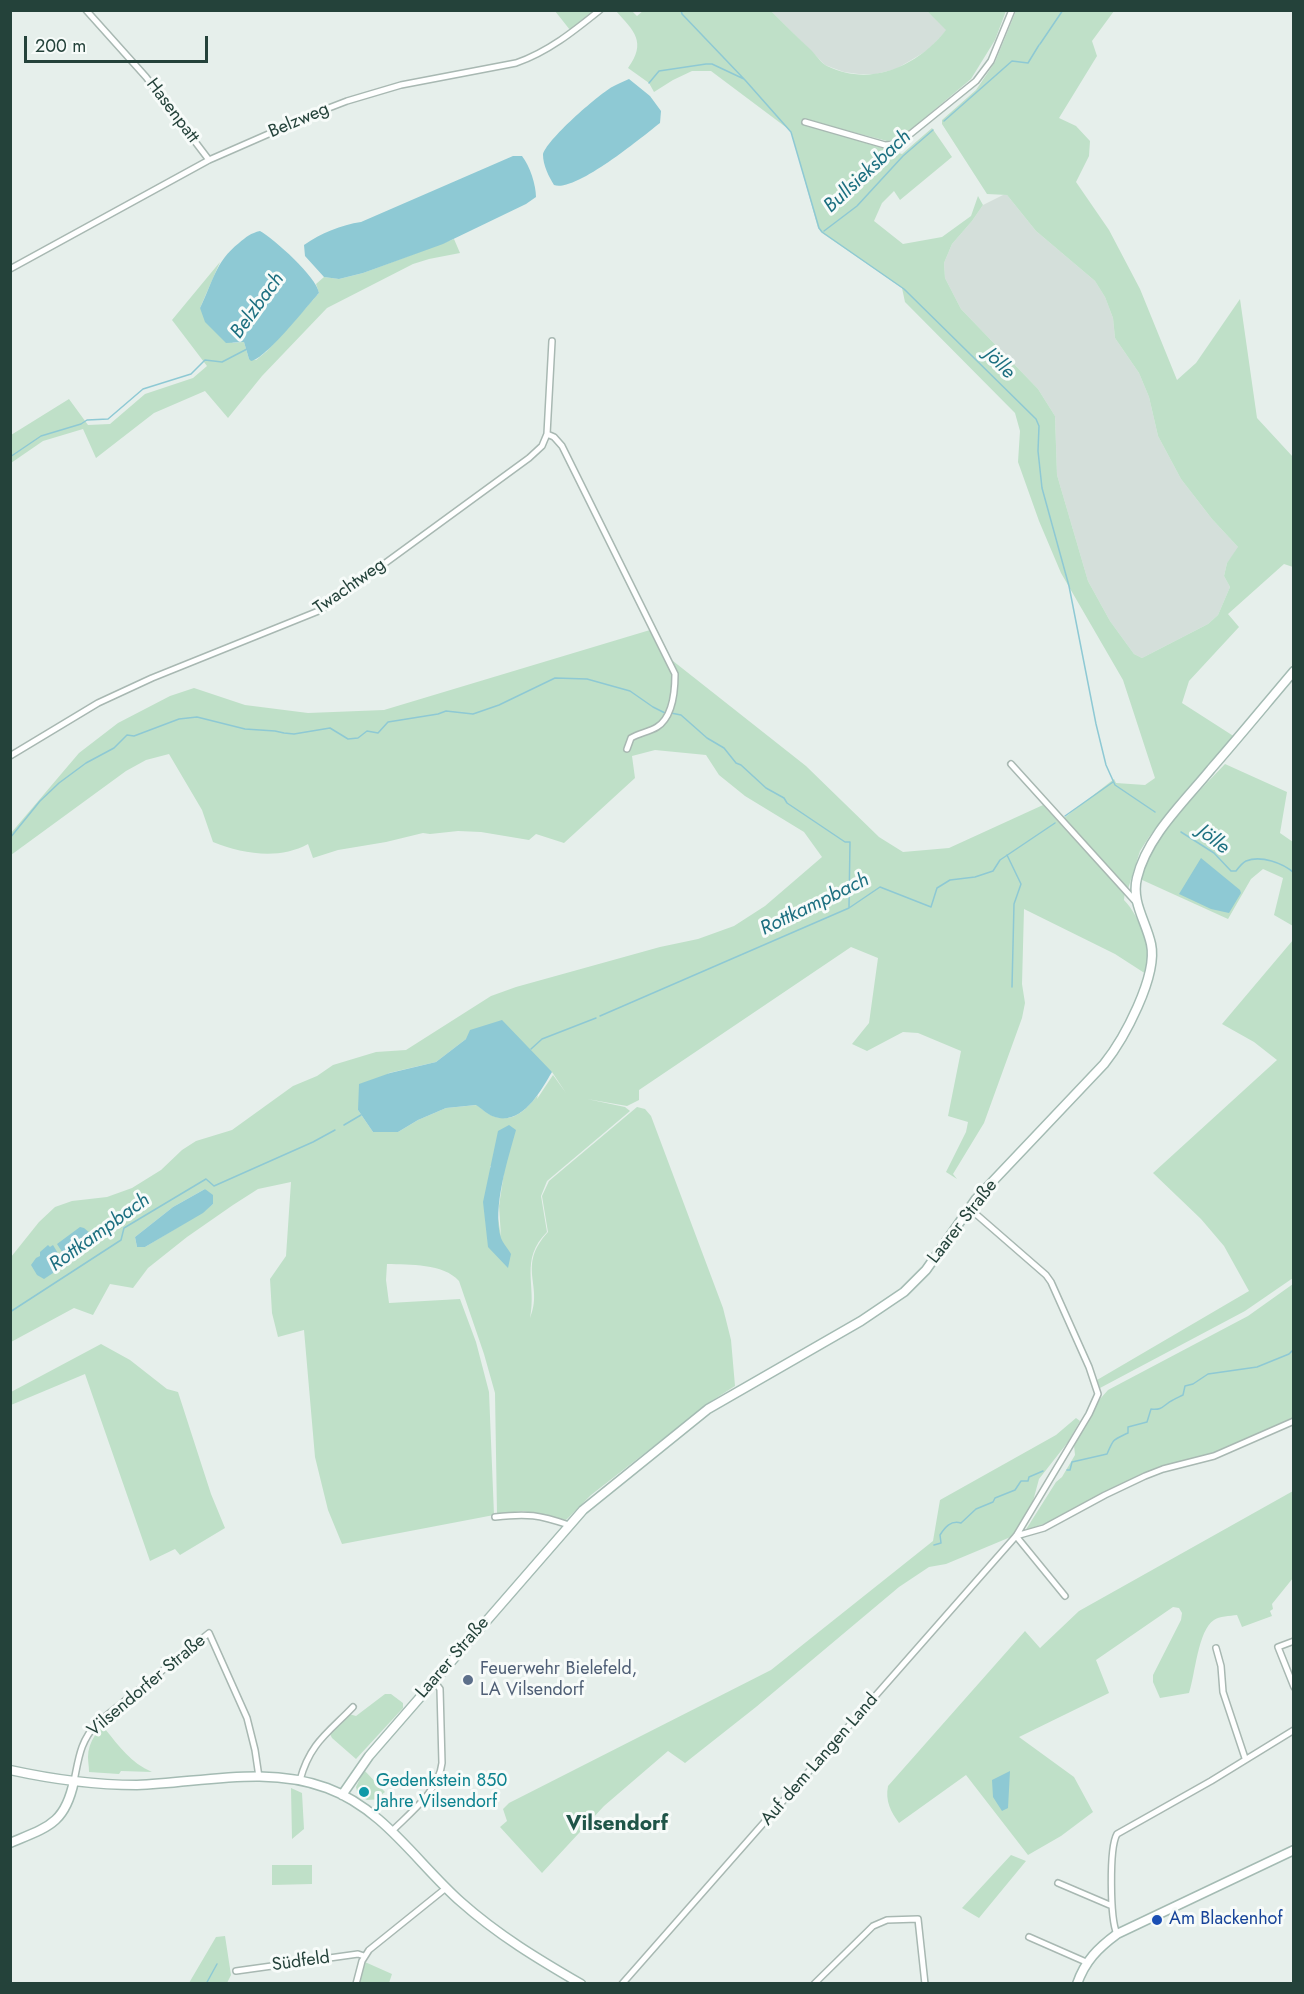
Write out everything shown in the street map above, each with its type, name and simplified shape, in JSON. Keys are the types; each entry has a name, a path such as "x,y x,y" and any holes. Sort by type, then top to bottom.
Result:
{"street":[{"name":"Hasenpatt","path":"86,10 146,77 209,160"},
{"name":"Belzweg","path":"10,269 209,160 347,100 401,85 529,59 570,34 600,10"},
{"path":"805,122 885,145 898,144 976,81 992,61 1012,10"},
{"path":"552,341 547,434 554,437 562,446 675,674 675,690 662,723 656,728 631,738 627,749"},
{"name":"Twachtweg","path":"10,756 98,704 141,683 321,609 529,458 542,446 547,434"},
{"name":"Laarer Straße","path":"342,1794 363,1763 583,1510 708,1409 897,1298 926,1270 969,1208 1097,1072 1116,1049 1148,981 1153,958 1149,934 1136,902 1135,889 1142,863 1161,830 1293,671"},
{"path":"1011,764 1136,902"},
{"name":"Auf dem Langen Land","path":"622,1983 1016,1536 1089,1414 1098,1394 1089,1366 1052,1282 969,1208"},
{"path":"1065,1596 1016,1536 1044,1528 1145,1476 1162,1469 1222,1453 1293,1421"},
{"path":"495,1517 523,1514 570,1525"},
{"name":"Vilsendorfer Straße","path":"74,1780 82,1746 88,1732 209,1633 249,1724 260,1777"},
{"path":"1293,1641 1278,1647 1293,1687"},
{"path":"1216,1648 1221,1665 1223,1692 1245,1758"},
{"path":"392,1831 429,1792 440,1772 442,1757 440,1689 434,1681"},
{"path":"300,1780 306,1760 316,1744 353,1707"},
{"path":"1118,1934 1113,1923 1112,1906 1113,1845 1117,1834 1293,1730"},
{"path":"10,1770 74,1780 135,1785 260,1777 300,1780 326,1787 342,1794 372,1814 392,1831 446,1888 499,1934 581,1983"},
{"path":"10,1843 59,1818 69,1802 74,1780"},
{"path":"1077,1983 1086,1962 1118,1934 1293,1850"},
{"path":"1058,1883 1112,1906"},
{"path":"356,1983 364,1956 446,1888"},
{"path":"814,1983 873,1926 887,1920 918,1919 926,1983"},
{"path":"1029,1937 1086,1962"},
{"name":"Südfeld","path":"236,1971 358,1953 364,1956"}],"shaded area":[{"path":"771,11 927,11 947,30 928,50 896,69 876,74 859,74 844,72 825,65"},
{"path":"1007,195 1036,231 1095,281 1105,297 1113,318 1115,338 1139,373 1149,397 1158,436 1181,479 1212,519 1239,548 1227,563 1224,576 1230,587 1218,615 1208,624 1142,658 1134,654 1110,621 1088,581 1057,475 1055,416 1038,389 961,309 945,278 944,263 952,244 983,205"}],"green space":[{"path":"644,10 771,11 825,65 860,75 877,74 908,63 935,42 946,30 927,11 1006,11 995,40 971,79 895,140 887,141 803,119 810,126 902,154 932,128 952,157 900,200 894,191 882,203 874,221 903,244 942,237 971,216 978,196 983,205 952,244 944,263 945,278 961,309 1038,389 1055,416 1057,475 1088,581 1110,621 1134,654 1142,658 1208,624 1218,615 1230,587 1224,576 1227,563 1238,547 1212,519 1181,479 1158,436 1149,397 1139,373 1115,338 1113,318 1105,297 1095,281 1036,231 1007,195 987,194 942,124 942,120 976,90 995,62 1016,11 1114,11 1092,41 1097,56 1059,118 1076,126 1090,141 1089,156 1076,182 1109,230 1140,289 1177,380 1196,363 1240,299 1257,418 1293,457 1293,567 1284,564 1228,614 1239,627 1189,681 1182,703 1235,737 1179,798 1140,851 1128,889 1125,891 1124,900 1144,935 1147,955 1146,974 1115,954 1024,909 1022,984 1025,1003 1022,1018 984,1123 953,1174 957,1179 946,1172 966,1132 968,1122 948,1116 961,1051 918,1033 903,1032 867,1051 852,1044 869,1023 878,958 851,947 639,1090 639,1100 627,1106 587,1099 625,1107 630,1111 547,1181 541,1196 547,1232 539,1242 531,1263 530,1318 534,1296 532,1266 534,1256 548,1232 542,1196 549,1181 637,1107 645,1109 651,1116 723,1308 731,1340 735,1386 713,1400 591,1495 566,1520 523,1511 497,1514 495,1393 459,1281 452,1275 435,1268 387,1264 386,1280 389,1303 460,1299 476,1342 489,1392 494,1515 342,1544 328,1510 315,1457 304,1330 278,1337 272,1313 270,1279 286,1256 291,1182 258,1189 233,1205 148,1268 133,1288 110,1284 93,1315 74,1308 11,1342 11,1257 39,1222 55,1207 72,1201 107,1197 132,1188 161,1170 182,1150 196,1141 232,1130 293,1086 317,1076 333,1065 376,1052 406,1050 491,996 516,987 660,947 698,939 734,926 765,906 822,857 804,832 745,796 719,775 706,755 655,750 632,756 635,778 564,843 536,834 529,840 481,832 458,831 423,833 338,850 313,858 308,844 273,854 236,850 213,842 202,810 169,754 146,760 126,771 11,855 11,833 79,753 118,723 170,696 194,688 245,705 308,713 384,710 650,630 668,664 673,661 806,766 879,837 903,852 949,848 1043,805 1085,851 1101,860 1064,818 1114,779 1116,783 1145,785 1155,778 1123,680 1061,573 1039,521 1018,462 1020,431 1015,413 905,302 902,288 818,228 791,131 711,71 692,71 654,92 649,83 628,68 637,51 636,37 616,11 632,11 637,16","holes":["466,1039 552,1072 566,1093 553,1075 537,1099 538,1095 524,1110 513,1117 493,1116 477,1105 446,1108 398,1132 373,1132 358,1110 389,1073 436,1062","490,1166 504,1172 499,1206 501,1237","205,1189 213,1204 145,1247 137,1247 135,1237 173,1207"]},
{"path":"555,11 594,11 570,30"},
{"path":"454,239 460,253 413,264 327,308 262,376 228,418 205,391 154,413 96,458 83,429 43,441 11,463 11,435 69,399 88,425 110,424 145,394 193,378 207,366 172,320 220,262 200,308 233,343 244,342 249,359 256,360 267,351 319,293 316,284 324,277 339,279 363,273"},
{"path":"1225,764 1287,792 1280,833 1293,842 1293,926 1274,915 1283,878 1263,869 1251,879 1228,919 1140,879 1155,846 1165,831"},
{"path":"1293,940 1293,1278 1245,1311 1100,1388 1097,1380 1249,1291 1224,1246 1201,1219 1153,1173 1277,1060 1254,1042 1222,1024"},
{"path":"1293,1284 1293,1420 1214,1455 1123,1483 1069,1514 1025,1531 1075,1455 1074,1445 1100,1399 1108,1390 1248,1316"},
{"path":"101,1344 130,1360 167,1389 178,1392 211,1494 225,1528 180,1555 175,1549 150,1561 85,1374 11,1405 11,1392"},
{"path":"1076,1418 1080,1421 1068,1442 1039,1479 1032,1505 1013,1536 946,1564 929,1567 899,1587 756,1707 685,1763 668,1751 604,1806 542,1873 500,1827 507,1821 503,1809 509,1803 771,1670 933,1541 940,1500 1056,1435"},
{"path":"1293,1491 1293,1578 1272,1604 1273,1609 1270,1611 1272,1616 1242,1627 1237,1615 1219,1618 1209,1625 1201,1643 1189,1693 1160,1698 1153,1682 1153,1675 1181,1620 1182,1613 1179,1608 1173,1607 1096,1660 1109,1693 1019,1737 1074,1777 1093,1812 1061,1836 1028,1855 966,1775 899,1823 889,1806 888,1786 1025,1631 1040,1648 1079,1611"},
{"path":"385,1694 391,1694 403,1703 403,1708 356,1759 330,1734 349,1714 356,1716"},
{"path":"109,1718 105,1729 120,1748 152,1772 121,1771 119,1774 89,1772 88,1751 98,1731"},
{"path":"364,1770 385,1792 381,1795 383,1799 367,1800 358,1795 356,1787"},
{"path":"291,1788 302,1793 304,1829 292,1839"},
{"path":"1011,1855 1026,1861 979,1918 962,1908"},
{"path":"272,1865 312,1865 312,1884 272,1885"},
{"path":"225,1936 231,1975 227,1983 189,1983 216,1937"},
{"path":"365,1962 392,1974 389,1983 359,1983"}],"water":[{"path":"629,79 650,96 661,111 660,123 592,173 577,181 554,185 544,163 543,155 546,148 562,129 596,99 612,87"},
{"path":"513,156 522,156 525,160 532,176 536,197 443,244 363,273 339,279 324,277 305,256 304,245 324,233 361,222"},
{"path":"260,231 303,268 319,293 276,342 258,358 251,361 244,342 226,343 205,322 200,308 215,273 231,250 251,234"},
{"path":"1201,858 1240,890 1241,893 1229,913 1211,909 1179,894"},
{"path":"502,1020 552,1072 542,1089 521,1113 502,1118 490,1115 476,1105 446,1108 398,1132 373,1132 358,1110 359,1084 390,1073 436,1062 466,1039 470,1030"},
{"path":"509,1125 516,1130 502,1184 498,1213 501,1238 511,1254 508,1268 488,1247 483,1202 498,1131"},
{"path":"205,1189 213,1195 213,1204 203,1213 145,1247 137,1247 135,1237 173,1207"},
{"path":"80,1227 97,1239 96,1244 68,1261 57,1244"},
{"path":"48,1245 50,1247 53,1245 65,1265 44,1279 37,1275 31,1265"},
{"path":"1010,1771 1008,1808 1002,1811 993,1797 992,1780"}],"waterway":[{"name":"Jölle","path":"681,10 682,14 791,132 822,232 904,289 1036,419 1039,426 1038,451 1042,488 1069,586 1106,765 1115,785 1155,812"},
{"name":"Bullsieksbach","path":"1040,44 1063,10"},
{"name":"Bullsieksbach","path":"944,121 1012,61 1028,63 1039,45"},
{"name":"Belzbach","path":"649,83 659,71 706,64 712,64 744,79"},
{"name":"Bullsieksbach","path":"824,231 857,206 903,156 933,130"},
{"name":"Belzbach","path":"10,457 41,436 81,424 87,420 108,419 143,389 191,374 205,360 222,362 247,349"},
{"path":"10,838 40,801 86,763 114,748 127,735 134,736 179,719 197,717 245,729 294,734 330,728 348,739 358,738 367,731 378,733 388,722 446,711 473,714 499,705 555,678 587,679 630,691 665,713"},
{"path":"671,713 681,715 707,738 724,748 736,763 766,788 784,798 787,803 845,842 850,842 849,907"},
{"name":"Rottkampbach","path":"1065,816 1113,782"},
{"name":"Rottkampbach","path":"600,1016 849,908 880,887 931,907 937,888 950,880 975,877 993,871 1000,860 1055,823"},
{"name":"Jölle","path":"1181,832 1214,853 1231,871 1236,871 1246,861 1258,859 1278,863 1294,873"},
{"path":"1007,855 1021,884 1014,904 1012,987"},
{"name":"Rottkampbach","path":"531,1049 542,1039 596,1018"},
{"name":"Rottkampbach","path":"344,1125 361,1115"},
{"name":"Rottkampbach","path":"10,1312 121,1240 124,1228 206,1179 214,1186 335,1130"},
{"path":"1067,1470 1070,1470 1072,1462 1107,1454 1114,1440 1128,1433 1128,1427 1147,1422 1151,1409 1161,1408 1183,1395 1185,1386 1193,1384 1208,1374 1257,1367 1289,1354 1294,1349"},
{"path":"934,1545 941,1543 940,1535 949,1525 954,1522 961,1523 976,1509 1015,1490 1021,1481 1028,1481 1029,1477 1043,1471"},
{"path":"206,1984 217,1964"}],"place":[{"name":"Feuerwehr Bielefeld, LA Vilsendorf","path":"468,1680"},
{"name":"Gedenkstein 850 Jahre Vilsendorf","path":"364,1792"},
{"name":"Am Blackenhof","path":"1157,1920"}],"district":[{"name":"Vilsendorf","path":"617,1825"}]}
